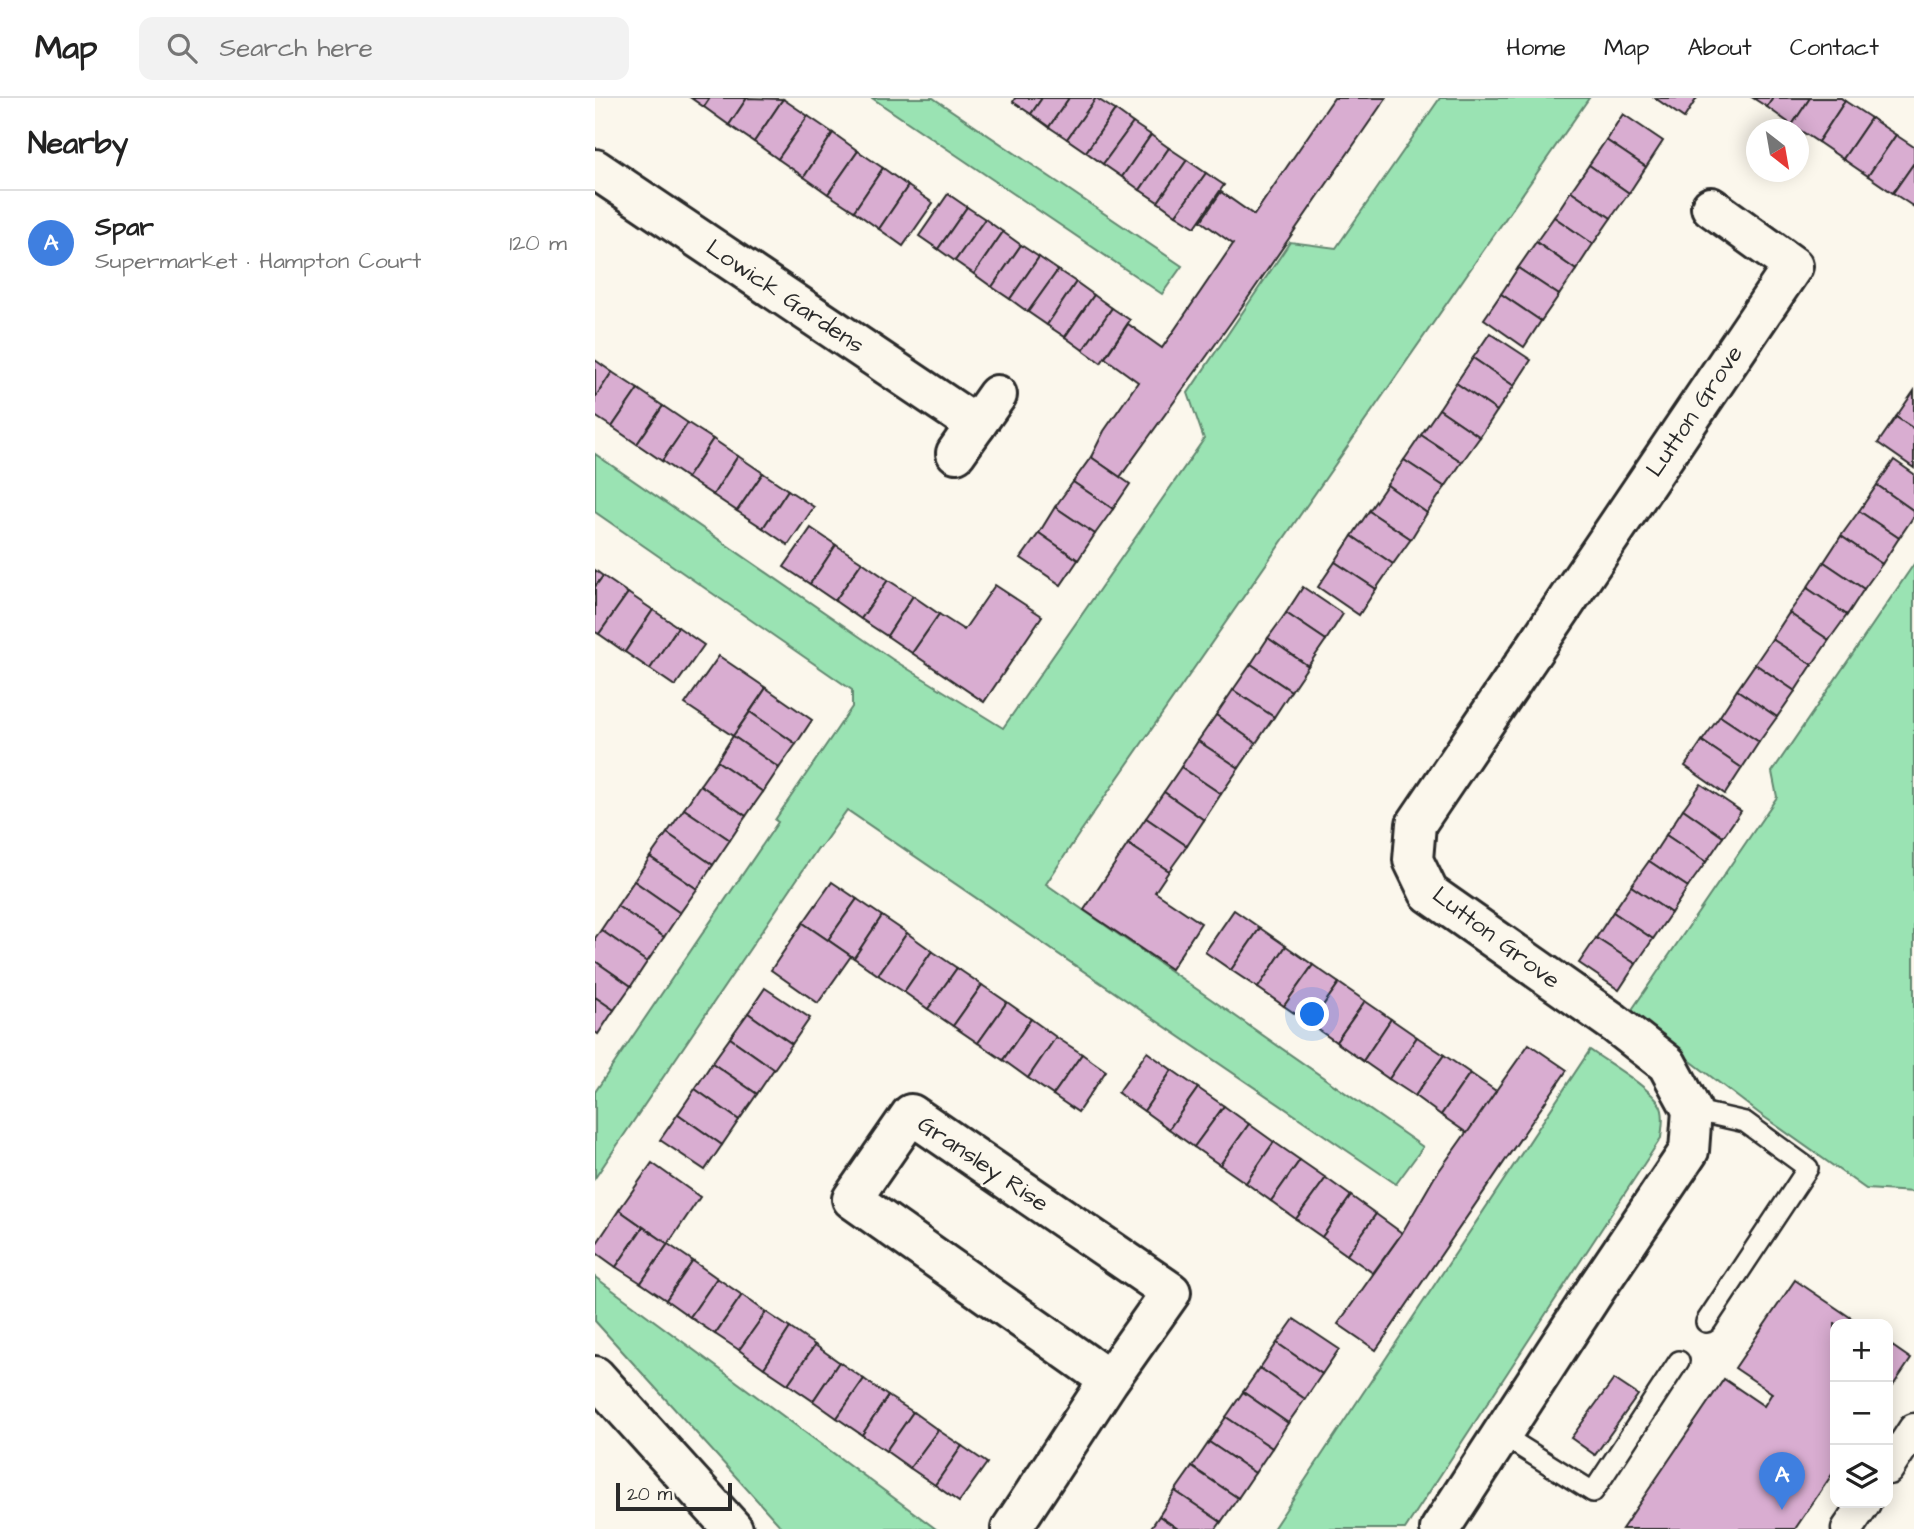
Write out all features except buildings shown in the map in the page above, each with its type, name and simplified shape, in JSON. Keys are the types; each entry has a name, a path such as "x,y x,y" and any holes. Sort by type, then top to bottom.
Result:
{"street":[{"name":"Lowick Gardens","path":"595,169 976,424"},
{"name":"Lutton Grove","path":"1692,1110 1667,1064 1613,1022 1429,893 1413,860 1416,824 1793,266 1711,207"},
{"path":"1453,1525 1502,1435 1689,1151 1692,1110"},
{"name":"Gransley Rise","path":"1011,1529 1109,1380 1171,1292 911,1114 852,1199 1109,1380"},
{"path":"595,1376 733,1529"},
{"path":"1893,1461 1914,1429"},
{"path":"1847,1529 1862,1508"}],"lane":[{"path":"1692,1110 1745,1122 1808,1168 1706,1322"},
{"path":"1502,1435 1593,1492 1679,1361"}],"green space":[{"path":"872,98 933,98 1182,266 1162,294"},
{"path":"1440,98 1589,98 1046,884 1423,1147 1396,1184 847,810 818,848 595,1178 595,1092 778,822 775,820 852,707 852,690 595,512 595,454 892,659 1003,728 1204,439 1188,393 1290,242 1336,248"},
{"path":"1914,564 1914,1192 1866,1189 1760,1114 1629,1014 1777,797 1772,772"},
{"path":"1590,1050 1655,1098 1662,1113 1661,1138 1405,1529 1273,1529"},
{"path":"595,1277 936,1529 783,1529 595,1321"}],"place":[{"name":"Spar","path":"1782,1510"}]}
